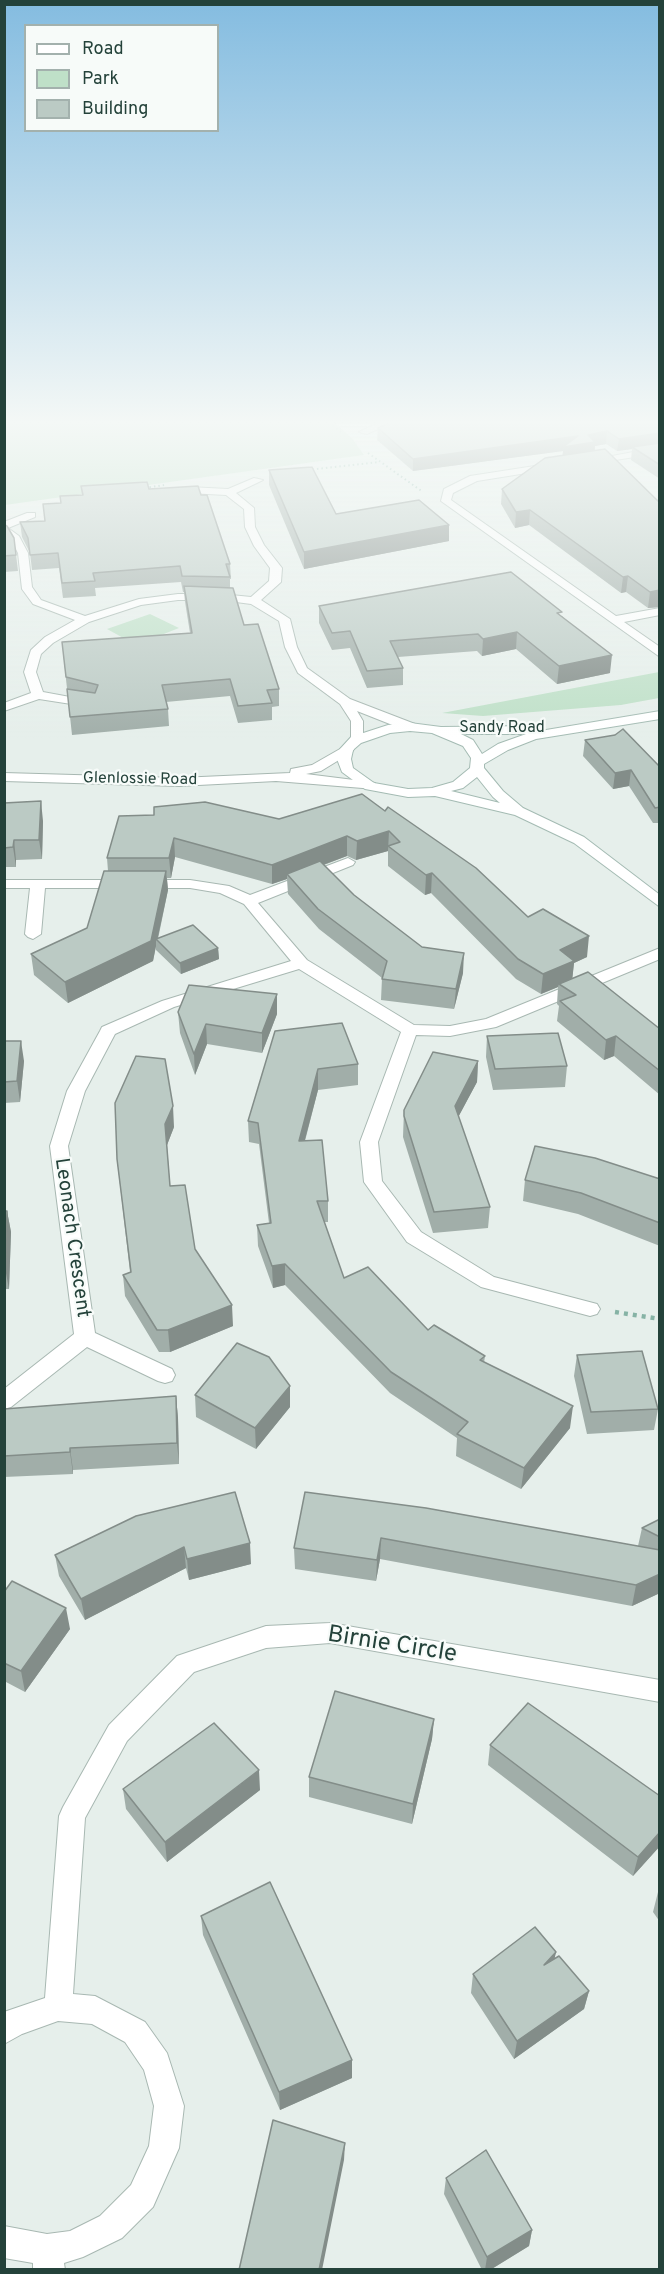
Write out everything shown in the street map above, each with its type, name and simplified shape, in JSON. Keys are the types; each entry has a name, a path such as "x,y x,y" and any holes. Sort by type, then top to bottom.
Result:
{"street":[{"path":"5,529 15,538 22,553 26,587 37,602 85,620"},
{"path":"251,529 259,546 276,568 275,582 254,601"},
{"path":"486,529 660,652"},
{"path":"38,695 30,672 35,652 49,640 85,620 119,607 157,598 197,596 254,601 284,619 291,647 302,670 345,702 410,727 433,729 453,735 468,743 478,758 477,765 498,794 520,812"},
{"path":"615,620 660,611"},
{"path":"4,707 38,695 92,705"},
{"path":"345,702 357,721 352,745 344,759 347,769 356,778 370,786"},
{"name":"Sandy Road","path":"433,792 458,785 470,777 477,765 503,747 523,740 572,729 660,715"},
{"name":"Glenlossie Road","path":"276,777 316,768 352,745 388,729 410,727"},
{"name":"Sandy Road","path":"433,729 510,731 572,729"},
{"name":"Glenlossie Road","path":"4,777 179,782 276,777 327,779 408,793 433,792"},
{"path":"433,792 470,798 520,812 579,840 660,903"},
{"path":"249,902 348,862"},
{"path":"33,934 38,883"},
{"path":"4,885 38,883 190,884 224,889 249,902 301,963 410,1030 450,1031 490,1023 660,953"},
{"name":"Leonach Crescent","path":"85,1337 59,1146 76,1091 108,1031 168,1004 301,963"},
{"path":"410,1030 369,1142 373,1182 414,1237 488,1282 590,1309"},
{"name":"Leonach Crescent","path":"85,1337 165,1375"},
{"name":"Leonach Crescent","path":"4,1401 85,1337"},
{"name":"Birnie Circle","path":"58,2007 72,1816 118,1733 186,1664 266,1637 330,1633 660,1691"},
{"path":"4,2030 13,2023 58,2007 95,2010 135,2032 157,2063 169,2106 164,2148 142,2196 111,2228 48,2260 4,2242"}],"path":[{"path":"590,1309 660,1319"}],"green space":[{"path":"150,614 179,628 136,645 107,629"},
{"path":"659,672 659,698 621,705 483,716 442,713"}],"building":[{"path":"4,529 9,529 14,538 16,555 4,556"},
{"path":"24,529 218,529 230,564 226,564 230,577 182,576 180,566 93,573 95,581 62,583 58,553 30,555 28,538"},
{"path":"294,529 427,529 304,552"},
{"path":"557,529 660,529 660,590 650,592 628,576 623,577"},
{"path":"511,572 562,612 557,613 612,655 559,666 517,632 483,639 478,634 390,641 403,668 367,671 350,631 332,633 319,606"},
{"path":"184,586 233,588 244,625 258,624 279,689 267,690 272,703 238,706 230,679 162,685 168,709 70,717 67,689 95,693 98,685 66,677 62,642 192,633"},
{"path":"623,729 660,767 660,807 655,808 631,770 615,773 585,740 615,735"},
{"path":"362,794 385,811 388,807 476,868 528,917 543,909 589,936 560,950 574,961 543,974 518,959 432,873 426,875 388,846 400,842 389,831 357,841 347,836 272,865 174,838 169,858 107,858 119,816 154,815 154,807 205,802 279,819"},
{"path":"41,801 39,840 14,840 13,847 4,848 4,803"},
{"path":"320,861 354,895 422,947 464,953 456,989 382,979 387,961 318,909 287,874"},
{"path":"104,871 166,871 151,941 65,982 31,954 87,928"},
{"path":"193,925 218,948 180,963 156,939"},
{"path":"588,972 660,1029 660,1071 616,1036 606,1040 560,1001 576,995 559,984"},
{"path":"189,985 277,994 262,1033 206,1024 194,1054 178,1012"},
{"path":"342,1023 358,1064 318,1069 299,1141 322,1140 328,1201 317,1201 344,1278 368,1267 428,1330 434,1325 485,1356 480,1360 573,1406 524,1468 457,1434 468,1422 391,1372 285,1264 272,1266 257,1225 271,1223 258,1123 248,1121 275,1031"},
{"path":"558,1033 567,1066 495,1069 487,1036"},
{"path":"4,1041 21,1041 17,1081 4,1082"},
{"path":"433,1052 478,1061 455,1106 490,1207 434,1212 404,1116 404,1110"},
{"path":"136,1056 165,1059 173,1106 165,1124 170,1186 185,1185 195,1249 232,1305 168,1330 157,1330 123,1275 131,1272 117,1159 115,1103"},
{"path":"535,1146 595,1158 660,1179 660,1223 581,1193 525,1180"},
{"path":"4,1211 7,1211 5,1268 4,1268"},
{"path":"237,1343 269,1357 290,1386 255,1428 195,1395"},
{"path":"642,1351 658,1409 591,1412 577,1355"},
{"path":"176,1396 177,1443 70,1448 70,1452 4,1456 4,1409"},
{"path":"235,1492 250,1543 187,1559 184,1547 81,1599 55,1555 136,1516"},
{"path":"305,1492 426,1508 660,1550 660,1574 636,1585 381,1538 377,1560 294,1548"},
{"path":"660,1519 660,1537 642,1528"},
{"path":"12,1581 66,1608 21,1671 4,1663 4,1592"},
{"path":"335,1691 434,1719 413,1804 309,1777"},
{"path":"528,1703 660,1796 660,1832 638,1857 490,1745"},
{"path":"214,1723 259,1770 165,1842 123,1789"},
{"path":"270,1882 352,2060 279,2092 201,1916"},
{"path":"535,1927 556,1952 544,1965 559,1956 589,1991 517,2041 473,1974"},
{"path":"273,2120 345,2143 319,2270 239,2270"},
{"path":"486,2150 532,2230 487,2257 446,2178"}]}
